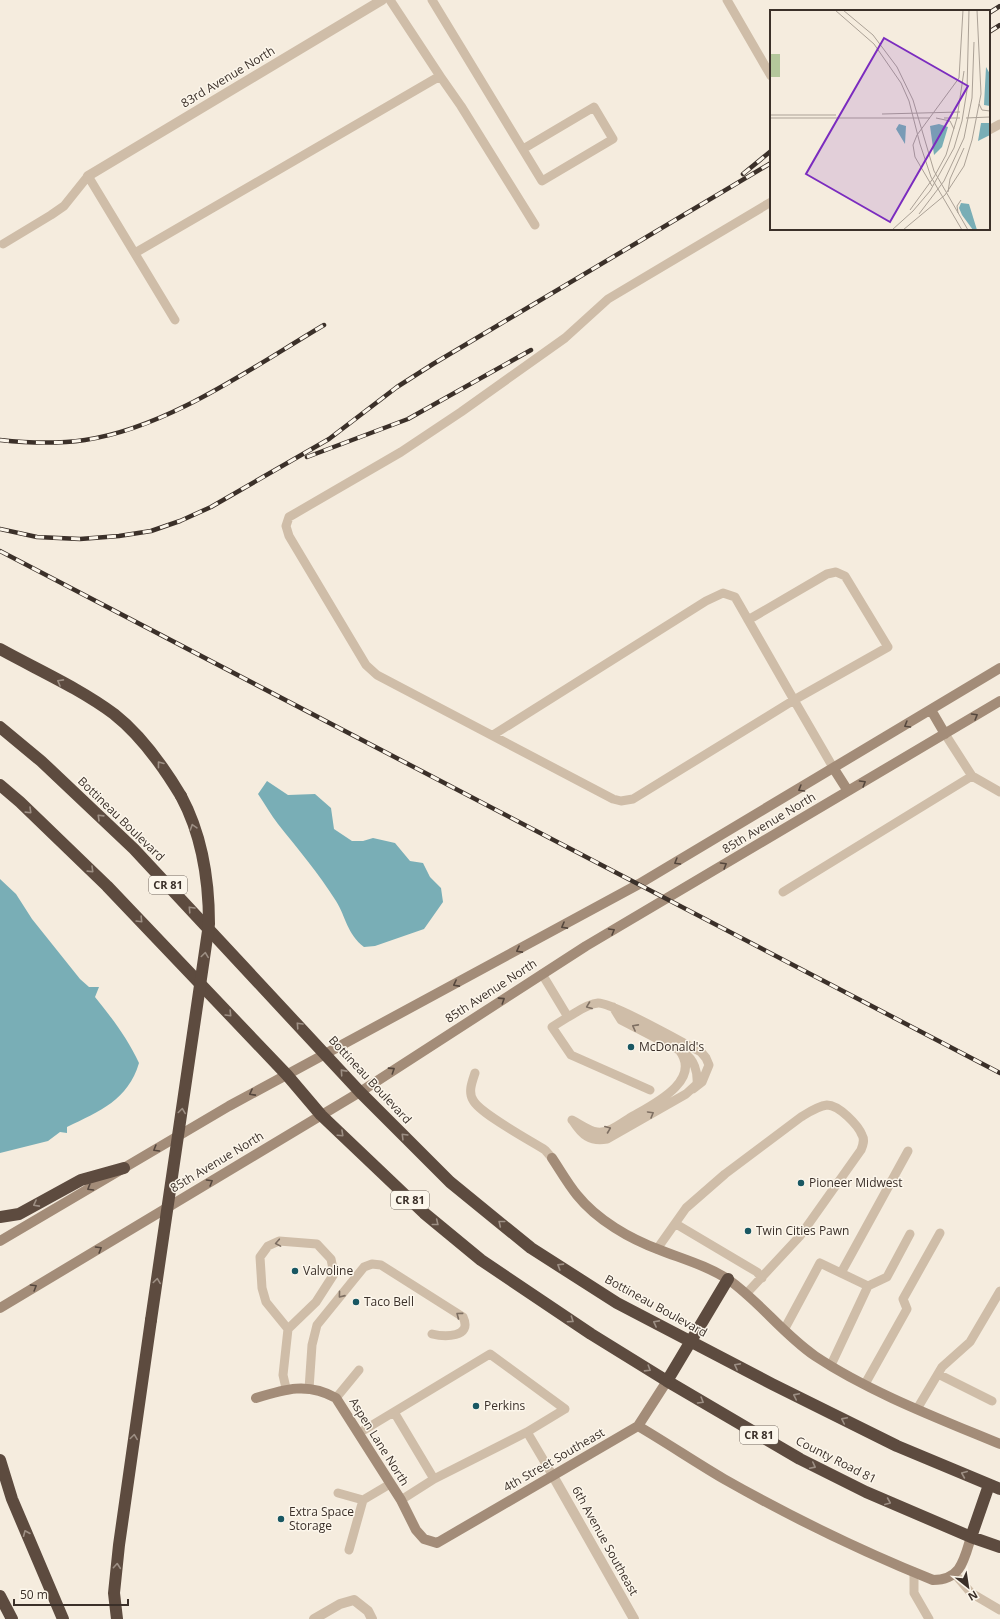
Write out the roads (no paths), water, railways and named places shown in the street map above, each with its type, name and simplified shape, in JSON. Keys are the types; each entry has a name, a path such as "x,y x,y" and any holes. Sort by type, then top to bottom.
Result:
{"highway":[{"path":"0,649 88,698 114,715 141,740 166,771 181,796 194,828 209,893 209,924 119,1545 114,1593 117,1619"},
{"name":"Bottineau Boulevard","path":"0,727 41,761 134,849 360,1092 450,1182 531,1248 616,1303 690,1342 897,1446 994,1487"},
{"name":"CR 81","path":"0,785 107,886 287,1075 321,1115 424,1213 481,1260 591,1334 667,1381"},
{"path":"0,1217 19,1214 81,1180 124,1168"},
{"path":"667,1381 728,1279"},
{"name":"County Road 81","path":"667,1381 800,1459 866,1492 971,1537 1000,1547"},
{"path":"0,1460 12,1499 63,1619"},
{"path":"971,1537 994,1487"},
{"path":"0,1596 12,1619"}],"main road":[{"name":"85th Avenue North","path":"0,1242 229,1106 620,895 834,769 1000,668"},
{"name":"85th Avenue North","path":"0,1308 360,1092 542,974 1000,701"},
{"path":"931,710 945,734"},
{"path":"834,769 848,791"},
{"path":"552,1158 578,1196 600,1217 628,1235 657,1249 702,1266 728,1279 815,1356 865,1384 918,1409 1000,1444"},
{"name":"4th Street Southeast","path":"437,1543 638,1426 667,1381"},
{"name":"Aspen Lane North","path":"256,1398 286,1388 324,1391 336,1398 401,1500 416,1530 424,1539 437,1543"},
{"path":"638,1426 724,1478 785,1512 847,1543 933,1580 944,1580 955,1574 964,1560 971,1537"}],"street":[{"name":"83rd Avenue North","path":"88,176 370,3 382,0"},
{"name":"6th Avenue Southeast","path":"553,1476 634,1619"},
{"path":"314,1619 340,1604 354,1600 368,1610 372,1619"}],"lane":[{"path":"390,0 461,106 535,225"},
{"path":"432,0 542,181 613,139 594,107 523,149"},
{"path":"727,0 770,74"},
{"path":"135,253 440,76"},
{"path":"990,129 1000,124"},
{"path":"2,244 64,206 88,176 175,320"},
{"path":"748,620 827,574 836,572 845,576 888,646 794,700 633,798 621,801 377,675 366,665 289,536 286,526 290,517 401,452 566,338 608,299 770,203"},
{"path":"493,735 706,601 724,593 735,597 834,769"},
{"path":"945,734 972,776 1000,792"},
{"path":"783,892 972,776"},
{"path":"542,974 568,1017"},
{"path":"650,1090 571,1055 552,1027 588,1005 600,1003 613,1007 701,1052 709,1065 702,1082 693,1089 606,1139 597,1141 581,1134 572,1120 597,1132 603,1132 662,1098 675,1088 685,1072 684,1056 679,1050"},
{"path":"613,1007 621,1020 687,1054 696,1068 698,1075 697,1084 693,1089"},
{"path":"475,1073 470,1091 473,1102 545,1150 552,1158"},
{"path":"657,1249 686,1208 725,1174 784,1129 812,1110 826,1105 834,1106 846,1114 862,1135 864,1144 844,1176 800,1236 746,1294"},
{"path":"841,1273 908,1151"},
{"path":"676,1224 757,1272 762,1278"},
{"path":"865,1384 907,1309 903,1299 940,1233"},
{"path":"831,1365 868,1286 887,1277 910,1234"},
{"path":"286,1388 283,1375 288,1329 316,1302 334,1274 332,1259 317,1244 278,1241 268,1246 260,1257 262,1288 266,1302 288,1329"},
{"path":"784,1330 820,1263 868,1286"},
{"path":"309,1389 312,1345 316,1326 364,1267 372,1264 381,1265 463,1317 466,1323 464,1330 459,1334 443,1336 432,1334"},
{"path":"918,1409 942,1367 970,1342 1000,1291"},
{"path":"359,1433 490,1354 565,1409 527,1432 434,1479 401,1500"},
{"path":"336,1398 359,1370"},
{"path":"938,1374 992,1401"},
{"path":"394,1412 434,1479"},
{"path":"527,1432 553,1476"},
{"path":"349,1550 363,1500 390,1484"},
{"path":"338,1493 363,1500"},
{"path":"914,1572 914,1593 929,1619"},
{"path":"955,1574 971,1593 1000,1610"}],"water":[{"path":"267,781 288,795 315,794 331,808 334,829 352,841 363,841 373,838 395,843 410,861 423,863 430,877 441,888 443,902 424,929 375,946 364,947 358,942 350,931 336,901 308,862 275,821 258,794"},
{"path":"0,879 16,894 32,919 80,979 89,987 99,987 95,997 119,1029 139,1063 134,1076 120,1095 111,1103 67,1127 67,1133 60,1132 48,1141 0,1153"}],"railway":[{"path":"990,12 1000,6"},
{"path":"990,31 1000,25"},
{"path":"743,174 770,152"},
{"path":"0,529 37,537 80,539 119,536 151,531 180,521 211,507 329,439 397,387 433,364 770,164"},
{"path":"0,440 42,443 85,440 116,433 147,423 209,394 324,325"},
{"path":"307,457 408,419 531,350"},
{"path":"0,551 1000,1073"}],"place":[{"name":"McDonald's","path":"631,1047"},
{"name":"Pioneer Midwest","path":"801,1183"},
{"name":"Twin Cities Pawn","path":"748,1231"},
{"name":"Valvoline","path":"295,1271"},
{"name":"Taco Bell","path":"356,1302"},
{"name":"Perkins","path":"476,1406"},
{"name":"Extra Space Storage","path":"281,1519"}]}
